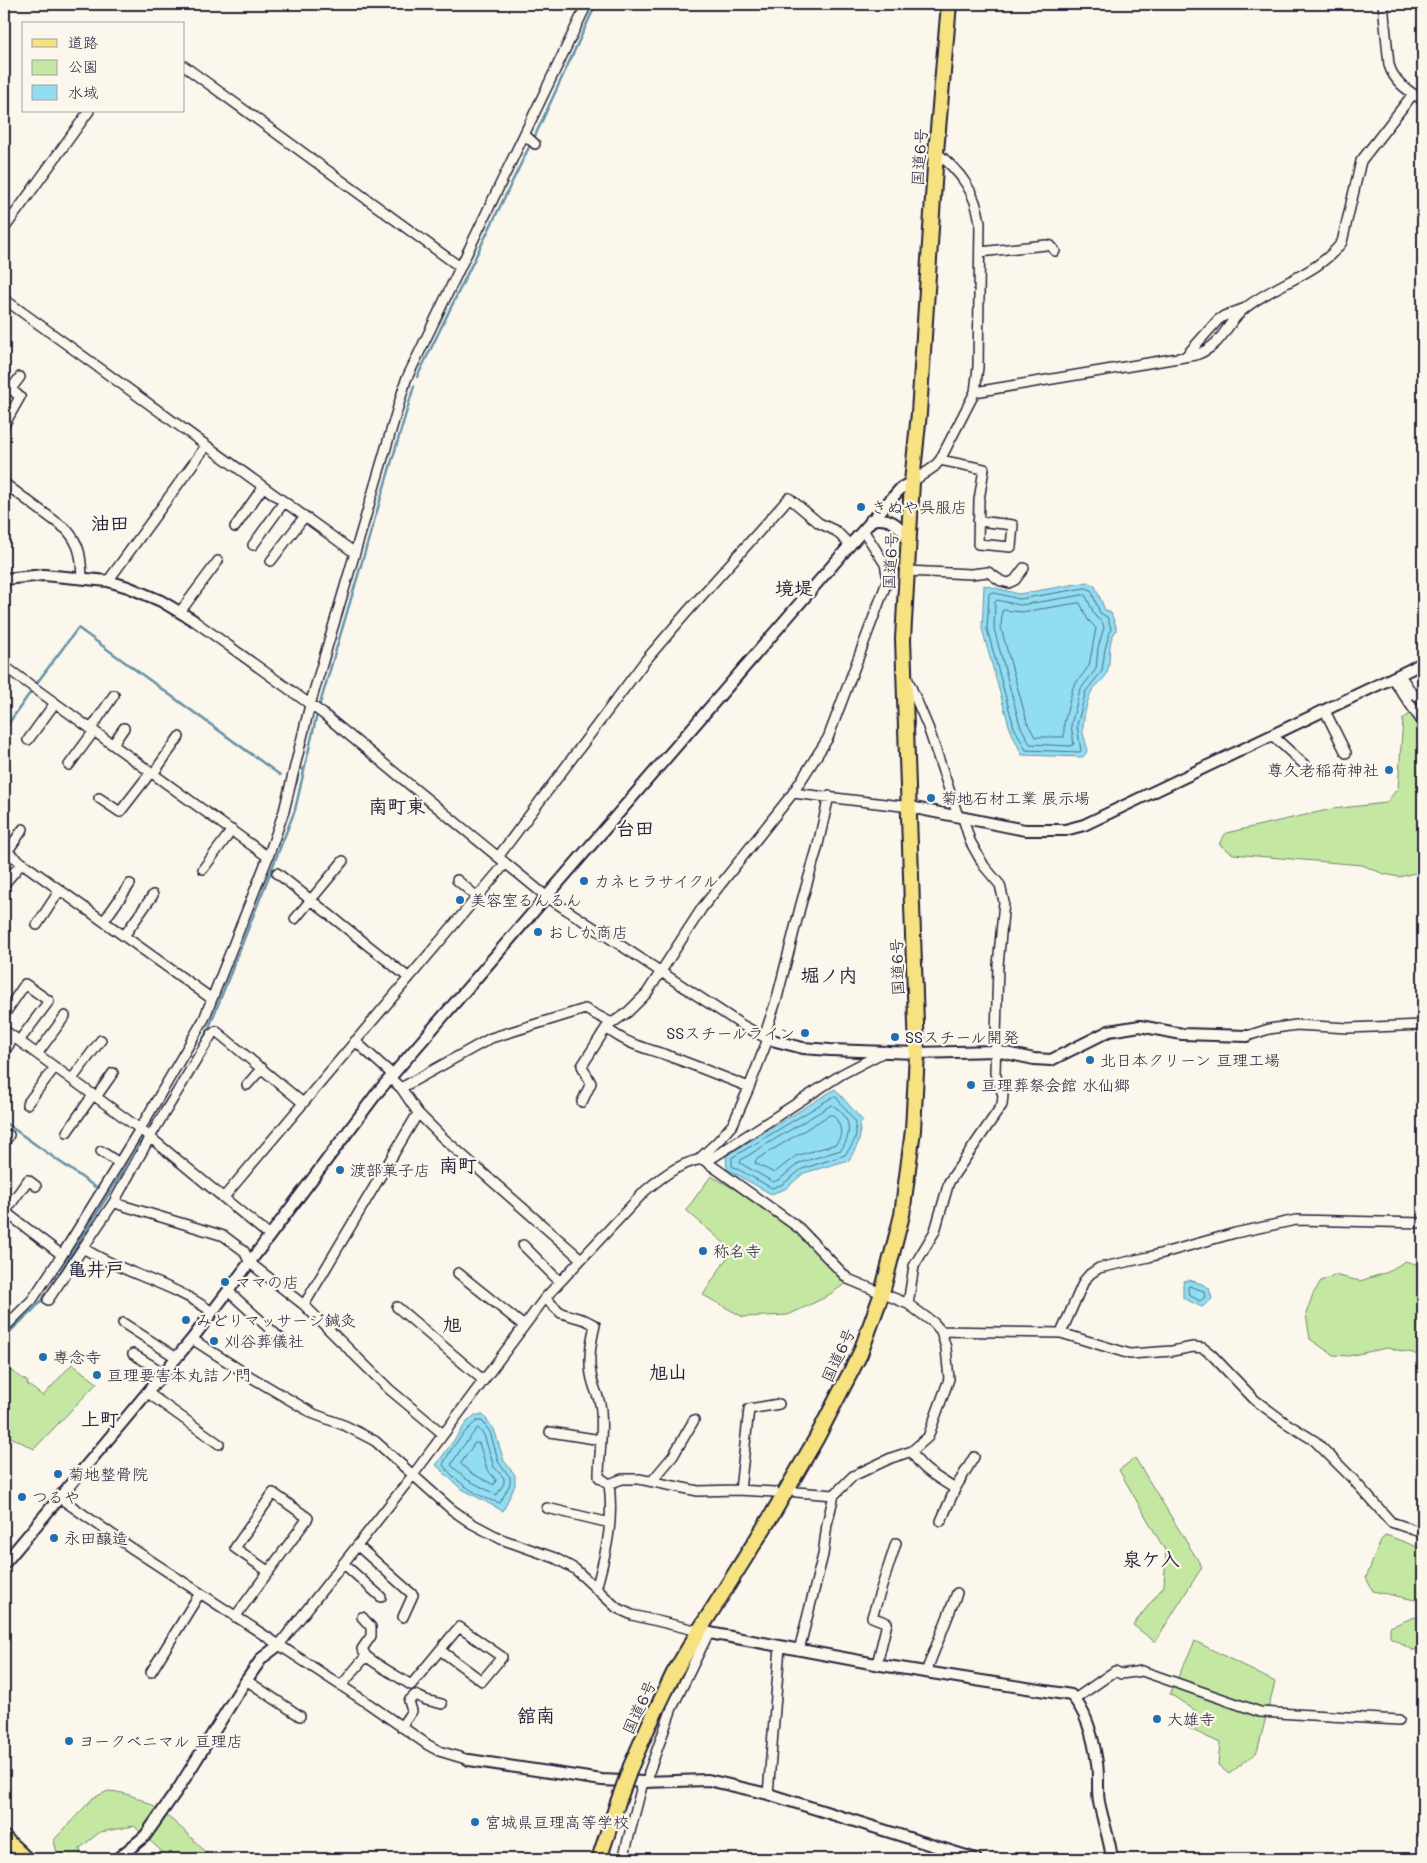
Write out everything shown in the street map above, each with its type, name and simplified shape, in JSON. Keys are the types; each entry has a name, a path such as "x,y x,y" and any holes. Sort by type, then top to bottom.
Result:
{"highway":[{"name":"国道6号","path":"599,1859 631,1766 674,1673 704,1631 772,1515 816,1439 860,1354 882,1293 902,1215 913,1130 917,1053 903,639 912,482 920,403 936,152 949,4"}],"main road":[{"path":"4,1837 27,1859"}],"street":[{"path":"4,1328 32,1300 62,1255 140,1129 204,1019 268,857 284,811 310,705 406,380 587,4"},
{"path":"1384,4 1389,65 1392,73 1396,80 1423,100"},
{"path":"185,67 460,267"},
{"path":"1185,357 1218,320 1243,309 1305,272 1336,250 1342,242 1361,161 1413,94"},
{"path":"4,229 88,112"},
{"path":"525,135 535,144"},
{"path":"4,1564 192,1339 391,1077 850,544 901,488 934,467 940,460 975,392 978,367 980,223 977,205 958,173 936,152"},
{"path":"980,252 1046,245 1051,246 1055,251"},
{"path":"4,300 355,553"},
{"path":"975,392 1206,352 1220,340 1243,309"},
{"path":"4,423 20,397 11,389 20,377"},
{"path":"108,581 206,446"},
{"path":"940,460 984,468 978,500 978,521 978,544 1011,547 1013,525 978,521"},
{"path":"4,483 74,537 79,546 82,578"},
{"path":"235,527 263,487"},
{"path":"498,857 645,661 789,498 818,523 836,531 850,544"},
{"path":"253,545 284,502"},
{"path":"272,561 304,517"},
{"path":"872,520 879,518 889,519 900,526 909,539"},
{"path":"582,1102 591,1083 582,1066 609,1026 628,1012 647,993 702,908 793,793 828,738 888,579 885,564 863,530"},
{"path":"180,612 218,561"},
{"path":"907,571 971,574 988,572 1001,581 1009,583 1016,580 1024,568"},
{"path":"4,579 44,574 108,581 161,601 180,612 322,713 547,897 742,1025 766,1038 803,1048 917,1053 996,1051 1034,1059 1051,1060 1108,1031 1140,1026 1182,1034 1247,1036 1269,1029 1296,1025 1348,1028 1423,1025"},
{"path":"793,793 910,806 1026,830 1065,830 1084,825 1325,711 1423,662"},
{"path":"4,666 268,857"},
{"path":"904,673 928,727 970,840 984,866 1000,885 1004,902 998,965 995,1073 1004,1095 1002,1105 949,1182 935,1231 914,1266 908,1304"},
{"path":"1396,676 1412,693 1423,699"},
{"path":"1396,676 1423,723"},
{"path":"69,765 114,695"},
{"path":"28,740 55,703"},
{"path":"1325,711 1346,753"},
{"path":"113,744 124,728"},
{"path":"1273,736 1308,768"},
{"path":"99,798 120,812 179,737"},
{"path":"117,1859 145,1836 180,1786 246,1680 262,1658 279,1645 344,1564 545,1298 645,1191 663,1176 680,1166 700,1158 732,1124 749,1087 766,1038 829,796"},
{"path":"23,829 5,851 212,999"},
{"path":"203,869 232,830"},
{"path":"295,919 343,861"},
{"path":"4,884 22,863"},
{"path":"224,1197 505,864"},
{"path":"277,873 408,978"},
{"path":"457,880 476,897"},
{"path":"104,922 130,884"},
{"path":"37,925 60,890"},
{"path":"124,936 153,895"},
{"path":"4,1015 25,984 48,1001 4,1052"},
{"path":"401,1088 491,1038 585,1009 609,1026 622,1040 749,1087"},
{"path":"37,1054 65,1016"},
{"path":"4,1030 140,1129 270,1236"},
{"path":"48,1300 114,1202 150,1137 212,1034 216,1031 303,1103"},
{"path":"72,1079 101,1040"},
{"path":"355,1041 401,1088 418,1113 443,1138 581,1259"},
{"path":"700,1158 712,1158 842,1074 886,1051"},
{"path":"27,1104 55,1067"},
{"path":"247,1086 262,1068"},
{"path":"67,1132 113,1073"},
{"path":"304,1305 418,1113"},
{"path":"4,1143 9,1135"},
{"path":"101,1151 119,1163"},
{"path":"700,1158 799,1228 848,1279 908,1304 934,1323 941,1331 949,1363 949,1379 928,1437 912,1451 891,1458 853,1476 834,1495 827,1524 823,1555 799,1650"},
{"path":"36,1186 28,1180 4,1212 62,1255"},
{"path":"114,1202 224,1236 244,1251 250,1263 304,1305 389,1389 442,1434"},
{"path":"1061,1333 1084,1281 1099,1268 1149,1257 1235,1233 1296,1220 1423,1223"},
{"path":"523,1245 560,1282"},
{"path":"83,1248 117,1266 164,1284 200,1303 212,1312"},
{"path":"458,1273 524,1326"},
{"path":"228,1291 282,1340"},
{"path":"545,1298 561,1313 595,1325 589,1357 590,1373 601,1411 599,1477 608,1484 611,1504 608,1544 596,1589"},
{"path":"397,1307 484,1380"},
{"path":"123,1324 176,1358"},
{"path":"941,1331 1061,1333 1086,1339 1130,1354 1172,1351 1192,1347 1203,1348 1255,1400 1315,1442 1350,1476 1391,1522 1423,1533"},
{"path":"192,1339 314,1414 346,1426 375,1441 451,1510 501,1539 555,1558 575,1569 617,1608 632,1615 780,1647 1071,1695 1079,1703 1091,1736 1098,1764 1098,1799 1111,1844 1112,1859"},
{"path":"133,1354 164,1373"},
{"path":"148,1393 219,1444"},
{"path":"740,1490 749,1409 778,1404"},
{"path":"652,1481 673,1456 694,1420"},
{"path":"550,1432 601,1440"},
{"path":"912,1451 916,1461 924,1469 955,1489"},
{"path":"941,1521 955,1489 974,1457"},
{"path":"608,1484 622,1479 652,1481 698,1491 740,1490 775,1492"},
{"path":"796,1492 834,1495"},
{"path":"235,1617 269,1572 308,1518 273,1493 235,1548 269,1572"},
{"path":"60,1498 200,1594 438,1751 469,1760 602,1780 646,1782 708,1780 768,1794 976,1859"},
{"path":"548,1508 610,1523"},
{"path":"877,1664 887,1623 872,1617 896,1543"},
{"path":"358,1546 413,1594 403,1617"},
{"path":"344,1564 380,1597"},
{"path":"926,1672 957,1593"},
{"path":"151,1672 200,1594"},
{"path":"362,1617 371,1628 371,1636 362,1649 366,1656 384,1670 396,1674 411,1685 459,1627 502,1658 482,1681 440,1650"},
{"path":"622,1859 649,1772 672,1708 704,1631"},
{"path":"768,1794 780,1647"},
{"path":"341,1686 366,1656"},
{"path":"1075,1699 1115,1671 1121,1674 1142,1671 1260,1712 1399,1720"},
{"path":"246,1680 300,1716"},
{"path":"401,1727 412,1711 409,1701 415,1694 426,1700 442,1704"}],"green space":[{"path":"1415,710 1423,716 1423,871 1399,877 1384,874 1362,865 1233,854 1219,844 1226,833 1332,809 1386,803 1398,788 1403,719"},
{"path":"711,1176 751,1198 805,1240 845,1284 824,1298 788,1315 743,1317 703,1295 732,1250 686,1210"},
{"path":"1405,1261 1423,1266 1423,1358 1413,1353 1387,1348 1348,1356 1333,1355 1310,1339 1306,1314 1313,1294 1321,1281 1334,1275 1360,1281 1388,1272"},
{"path":"72,1364 97,1383 34,1449 11,1437 7,1441 4,1438 4,1366 28,1382 27,1384 43,1396"},
{"path":"1135,1458 1202,1567 1155,1642 1133,1625 1164,1586 1166,1552 1119,1470"},
{"path":"1386,1535 1423,1549 1423,1595 1415,1600 1373,1591 1366,1578 1381,1540"},
{"path":"1423,1616 1423,1650 1412,1650 1390,1637 1390,1627 1412,1618"},
{"path":"1195,1641 1275,1682 1257,1752 1229,1774 1218,1765 1220,1743 1188,1728 1196,1711 1170,1694"},
{"path":"108,1791 124,1793 138,1798 166,1815 212,1859 170,1859 134,1826 100,1832 80,1848 81,1859 58,1859 54,1840 93,1798"}],"water":[{"path":"1088,582 1095,586 1105,610 1111,613 1116,631 1111,640 1107,673 1090,694 1087,705 1083,729 1087,746 1086,753 1082,757 1022,755 1010,729 982,629 984,585 1019,594"},
{"path":"835,1089 863,1121 859,1126 858,1144 849,1160 804,1173 785,1189 771,1194 727,1169 726,1156"},
{"path":"1189,1280 1209,1288 1212,1299 1202,1307 1183,1298 1184,1281"},
{"path":"475,1415 483,1415 494,1429 504,1461 515,1475 515,1485 503,1511 460,1488 436,1465 467,1422"}],"waterway":[{"path":"534,138 596,4"},
{"path":"417,377 531,143"},
{"path":"319,707 414,386"},
{"path":"36,684 78,628 280,775"},
{"path":"4,730 32,690"},
{"path":"199,1047 208,1030 295,810 317,714"},
{"path":"296,784 300,768 304,770"},
{"path":"150,1127 180,1079"},
{"path":"4,1122 98,1189"},
{"path":"4,1337 44,1298 143,1139"}],"place":[{"name":"きぬや呉服店","path":"861,507"},
{"name":"尊久老稲荷神社","path":"1389,770"},
{"name":"菊地石材工業 展示場","path":"931,798"},
{"name":"カネヒラサイクル","path":"584,881"},
{"name":"美容室るんるん","path":"460,900"},
{"name":"おしか商店","path":"538,932"},
{"name":"SSスチールライン","path":"805,1033"},
{"name":"SSスチール開発","path":"895,1037"},
{"name":"北日本クリーン 亘理工場","path":"1090,1060"},
{"name":"亘理葬祭会館 水仙郷","path":"971,1085"},
{"name":"渡部菓子店","path":"340,1170"},
{"name":"称名寺","path":"703,1251"},
{"name":"ママの店","path":"225,1282"},
{"name":"みどりマッサージ鍼灸","path":"186,1320"},
{"name":"刈谷葬儀社","path":"214,1341"},
{"name":"専念寺","path":"43,1357"},
{"name":"亘理要害本丸詰ノ門","path":"97,1375"},
{"name":"菊地整骨院","path":"58,1474"},
{"name":"つるや","path":"22,1497"},
{"name":"永田醸造","path":"54,1538"},
{"name":"大雄寺","path":"1157,1719"},
{"name":"ヨークベニマル 亘理店","path":"69,1741"},
{"name":"宮城県亘理高等学校","path":"475,1822"}],"district":[{"name":"油田","path":"110,523"},
{"name":"境堤","path":"794,588"},
{"name":"南町東","path":"397,806"},
{"name":"台田","path":"635,828"},
{"name":"堀ノ内","path":"829,975"},
{"name":"南町","path":"458,1165"},
{"name":"亀井戸","path":"96,1269"},
{"name":"旭","path":"452,1324"},
{"name":"旭山","path":"668,1372"},
{"name":"上町","path":"100,1419"},
{"name":"泉ケ入","path":"1151,1559"},
{"name":"舘南","path":"536,1715"}]}
